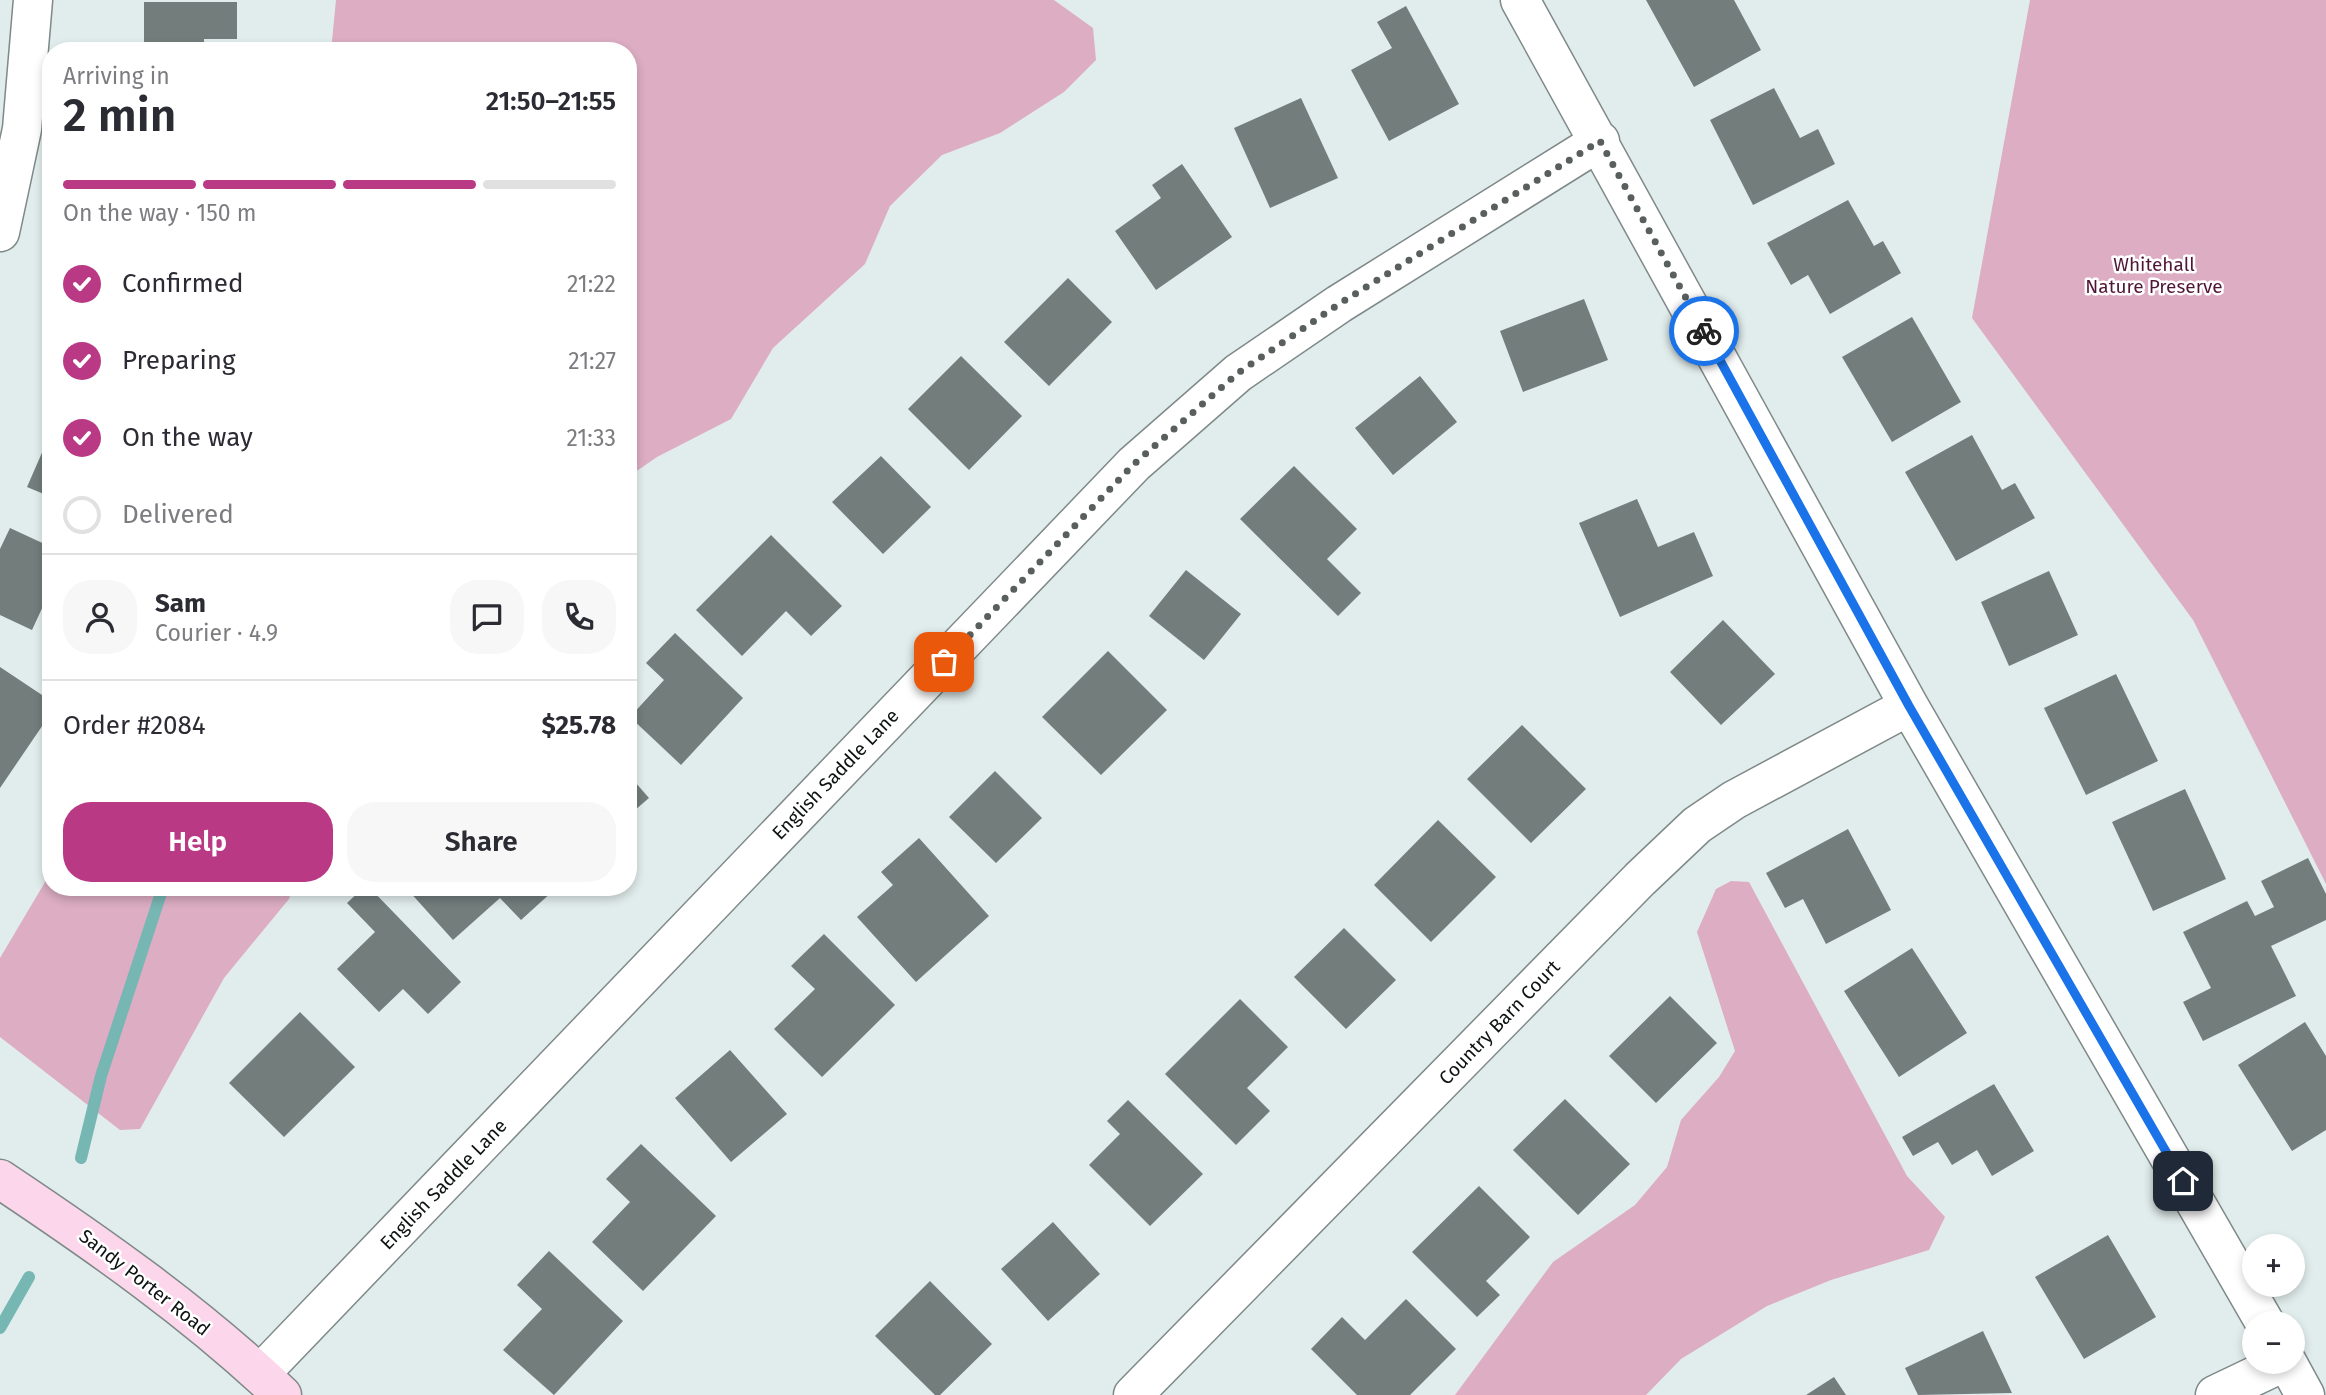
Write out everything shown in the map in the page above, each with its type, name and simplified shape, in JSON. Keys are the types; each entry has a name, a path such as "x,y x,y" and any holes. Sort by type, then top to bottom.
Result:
{"street":[{"path":"0,232 22,129 33,0"},
{"path":"1520,0 1909,706 2258,1311"},
{"name":"English Saddle Lane","path":"271,1385 1134,464 1238,373 1339,304 1600,141"},
{"name":"Country Barn Court","path":"1133,1395 1640,879 1697,825 1795,765 1909,706"},
{"name":"Sandy Porter Road","path":"0,1179 88,1237 171,1299 271,1385"},
{"path":"2215,1395 2260,1374"},
{"path":"2292,1374 2305,1395"}],"green space":[{"path":"336,0 1054,0 1093,28 1096,60 1064,92 1000,133 942,155 890,206 865,264 773,348 731,419 657,457 637,471 637,42 332,42"},
{"name":"Whitehall Nature Preserve","path":"2030,0 2326,0 2326,884 2193,620 1972,318"},
{"path":"1731,881 1749,882 1907,1176 1945,1217 1929,1250 1831,1280 1767,1306 1681,1359 1646,1395 1455,1395 1553,1262 1635,1205 1667,1167 1681,1120 1719,1077 1735,1051 1697,932 1716,889"},
{"path":"42,887 42,896 290,896 224,978 140,1129 120,1130 0,1037 0,958"}],"building":[{"path":"1646,0 1734,0 1761,50 1694,87"},
{"path":"144,2 237,2 237,39 144,42"},
{"path":"1406,6 1459,104 1389,141 1351,70 1392,48 1377,22"},
{"path":"1774,88 1800,138 1818,129 1835,164 1753,205 1710,120"},
{"path":"1301,98 1338,178 1270,208 1234,128"},
{"path":"1182,164 1232,237 1156,290 1115,231 1161,198 1152,185"},
{"path":"1848,200 1874,246 1883,241 1901,273 1830,314 1808,275 1791,285 1767,243"},
{"path":"1068,278 1112,322 1049,386 1004,342"},
{"path":"1584,299 1608,360 1523,392 1500,331"},
{"path":"1912,317 1961,402 1892,442 1842,357"},
{"path":"961,356 1022,416 969,470 908,409"},
{"path":"1420,376 1457,422 1393,475 1355,428"},
{"path":"1972,435 2002,490 2015,483 2035,518 1956,561 1905,472"},
{"path":"42,453 42,493 27,487"},
{"path":"881,456 931,507 883,554 832,502"},
{"path":"1294,466 1357,529 1327,559 1361,593 1338,616 1240,519"},
{"path":"1637,499 1658,547 1694,532 1713,576 1620,617 1579,523"},
{"path":"10,528 42,543 42,608 32,630 0,615 0,549"},
{"path":"771,535 842,606 811,636 786,611 742,656 696,610"},
{"path":"1186,570 1241,614 1204,660 1149,616"},
{"path":"2049,571 2078,635 2009,666 1981,602"},
{"path":"1723,620 1775,674 1721,725 1670,672"},
{"path":"675,633 743,698 681,765 637,724 637,709 664,680 646,663"},
{"path":"1108,651 1167,710 1101,775 1042,717"},
{"path":"0,667 42,695 42,726 0,788"},
{"path":"2116,674 2158,761 2086,795 2044,708"},
{"path":"1522,725 1586,789 1531,843 1467,779"},
{"path":"995,771 1042,818 996,863 949,817"},
{"path":"637,784 649,798 637,808"},
{"path":"2185,789 2226,879 2153,911 2112,822"},
{"path":"1438,820 1496,877 1431,942 1374,885"},
{"path":"1848,829 1891,910 1826,944 1803,899 1785,908 1766,873"},
{"path":"919,838 989,916 916,982 857,917 893,885 881,872"},
{"path":"2308,858 2326,894 2326,920 2271,946 2296,996 2203,1041 2183,1002 2211,988 2183,932 2247,901 2255,916 2274,907 2261,881"},
{"path":"354,896 378,896 461,982 428,1014 403,989 379,1012 337,969 375,932 347,903"},
{"path":"413,896 547,896 521,920 500,898 453,940"},
{"path":"1344,928 1396,980 1346,1029 1294,977"},
{"path":"824,934 895,1005 822,1077 774,1029 815,989 791,966"},
{"path":"1912,948 1967,1033 1899,1077 1844,991"},
{"path":"1670,996 1717,1043 1656,1103 1609,1056"},
{"path":"1240,999 1288,1047 1247,1088 1270,1111 1236,1145 1165,1074"},
{"path":"300,1012 355,1067 284,1137 229,1083"},
{"path":"2305,1022 2326,1056 2326,1130 2292,1151 2238,1065"},
{"path":"730,1050 787,1114 731,1162 675,1098"},
{"path":"1994,1084 2034,1151 1992,1176 1977,1150 1952,1165 1938,1142 1913,1156 1902,1137"},
{"path":"1565,1099 1630,1164 1578,1215 1513,1150"},
{"path":"1128,1100 1203,1174 1150,1226 1089,1165 1120,1134 1107,1121"},
{"path":"641,1144 716,1216 643,1291 592,1242 630,1202 606,1179"},
{"path":"1479,1186 1530,1237 1486,1281 1500,1295 1477,1317 1412,1252"},
{"path":"1053,1222 1100,1274 1048,1321 1001,1269"},
{"path":"2108,1235 2156,1317 2084,1359 2035,1277"},
{"path":"549,1251 623,1321 554,1395 503,1350 542,1309 517,1285"},
{"path":"930,1281 992,1344 940,1395 935,1395 875,1336"},
{"path":"1406,1299 1456,1349 1410,1395 1357,1395 1311,1349 1342,1317 1365,1340"},
{"path":"1983,1331 2012,1393 1918,1395 1905,1368"},
{"path":"1834,1377 1846,1395 1806,1395"}],"waterway":[{"path":"81,1158 101,1076 160,896"},
{"path":"0,1328 29,1277"}],"way so far":[{"path":"944,662 1134,464 1238,373 1339,304 1600,141 1704,331"}],"route":[{"path":"1704,331 1909,706 2183,1181"}]}
